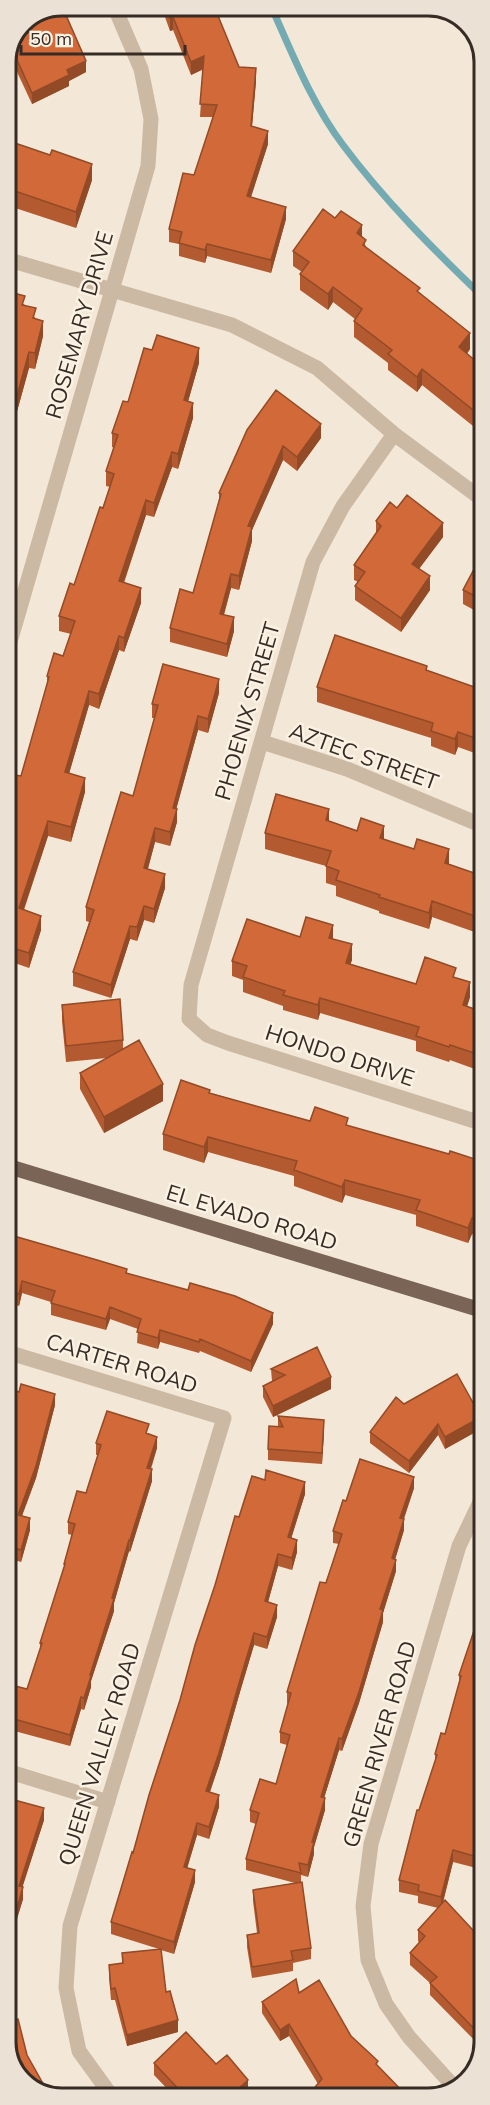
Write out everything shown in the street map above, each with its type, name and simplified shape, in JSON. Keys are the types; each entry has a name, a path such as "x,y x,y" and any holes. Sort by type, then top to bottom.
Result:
{"main road":[{"name":"EL EVADO ROAD","path":"16,1169 474,1308"}],"street":[{"name":"ROSEMARY DRIVE","path":"16,622 148,166 151,119 141,69 118,16"},
{"path":"16,262 232,325 317,368 394,434 474,493"},
{"name":"PHOENIX STREET","path":"189,1019 191,985 314,562 343,506 394,434"},
{"name":"AZTEC STREET","path":"262,742 347,769 474,822"},
{"name":"HONDO DRIVE","path":"189,1019 207,1035 228,1043 474,1121"},
{"name":"CARTER ROAD","path":"16,1355 224,1418"},
{"name":"QUEEN VALLEY ROAD","path":"105,2088 79,2051 66,1988 70,1926 224,1418"},
{"name":"GREEN RIVER ROAD","path":"450,2082 409,2037 386,2004 368,1960 363,1906 370,1844 459,1546 474,1518"},
{"path":"16,1774 108,1802"}],"building":[{"path":"62,16 66,16 86,61 67,70 69,75 32,93 18,62 17,53 20,45 30,30 45,20"},
{"path":"169,16 218,16 239,67 256,68 251,126 268,131 247,196 286,207 271,260 207,244 205,250 179,243 182,232 169,229 183,173 194,175 217,105 200,104 204,56 191,62 173,17"},
{"path":"16,143 50,155 52,150 92,164 76,212 16,191"},
{"path":"323,209 335,218 341,211 362,225 357,233 366,240 363,245 420,288 417,291 470,333 459,347 474,360 474,411 422,369 417,377 388,354 392,350 354,321 362,309 333,287 328,294 300,274 309,262 293,251"},
{"path":"16,294 25,296 22,305 36,308 33,318 43,321 35,353 29,352 16,399"},
{"path":"157,335 199,348 184,400 193,403 178,454 172,452 154,503 146,500 119,581 141,588 124,638 119,636 99,694 89,691 65,772 85,778 71,827 48,821 19,908 41,916 29,953 16,949 16,775 21,776 54,653 63,656 75,621 59,616 70,583 74,585 100,507 103,508 114,474 106,471 118,435 112,433 123,401 128,402 144,348 152,350"},
{"path":"276,390 321,424 297,457 283,446 248,526 252,527 239,576 231,574 220,614 234,617 227,644 170,628 180,589 193,593 221,494 219,493 247,430"},
{"path":"407,495 443,523 412,564 430,576 401,618 355,586 365,572 354,565 381,526 376,521 390,502 397,508"},
{"path":"474,569 474,596 463,590"},
{"path":"335,635 427,666 426,670 474,687 474,738 458,732 455,739 431,731 433,723 317,687"},
{"path":"163,664 219,679 208,719 198,716 173,808 177,809 170,832 155,828 144,868 165,874 154,909 144,906 137,927 130,926 111,985 73,972 94,910 86,907 121,792 133,796 158,705 152,704"},
{"path":"276,794 329,809 326,820 357,831 361,818 384,826 380,838 414,849 417,839 449,849 445,863 474,873 474,916 432,901 429,913 336,880 339,871 326,866 331,851 265,833"},
{"path":"306,917 333,925 329,938 352,944 346,963 416,984 425,957 456,968 453,977 470,982 463,1005 474,1009 474,1053 416,1036 419,1027 320,998 318,1005 283,995 285,991 243,977 247,966 232,961 247,919 300,937"},
{"path":"120,999 123,1040 66,1046 62,1005"},
{"path":"139,1040 163,1084 104,1117 80,1073"},
{"path":"181,1080 210,1090 209,1093 310,1121 315,1107 348,1118 346,1125 474,1159 474,1219 472,1218 468,1228 416,1210 420,1200 345,1180 342,1187 294,1170 297,1161 208,1137 204,1147 163,1134"},
{"path":"16,1237 127,1269 126,1273 188,1290 190,1283 235,1296 273,1313 251,1361 200,1339 199,1342 160,1330 158,1338 137,1332 141,1319 110,1307 106,1319 51,1303 55,1291 22,1281 19,1294 16,1293"},
{"path":"317,1347 331,1377 273,1406 263,1386 285,1375 271,1369"},
{"path":"457,1374 474,1404 474,1421 445,1437 438,1424 409,1461 370,1432 396,1397 404,1404"},
{"path":"21,1384 55,1394 36,1466 18,1515 30,1518 21,1550 16,1548 16,1391 19,1392"},
{"path":"107,1411 149,1424 146,1433 157,1437 147,1468 152,1469 129,1540 91,1676 84,1698 81,1697 70,1735 16,1720 16,1686 27,1689 75,1524 68,1522 77,1491 86,1493 101,1445 96,1443"},
{"path":"278,1416 324,1420 322,1453 268,1449 269,1426 283,1427"},
{"path":"360,1459 414,1477 400,1518 404,1519 392,1558 396,1560 380,1609 383,1610 359,1692 342,1739 339,1738 321,1797 325,1798 308,1865 299,1863 301,1873 246,1859 259,1813 250,1810 260,1779 276,1784 290,1735 280,1732 291,1693 287,1692 320,1582 326,1583 342,1534 333,1531"},
{"path":"266,1470 305,1482 288,1537 297,1540 292,1558 278,1554 265,1601 277,1605 267,1637 254,1633 206,1791 219,1795 209,1827 197,1823 184,1867 195,1870 174,1942 111,1922 235,1516 239,1517 252,1476 265,1480"},
{"path":"474,1631 474,1856 453,1850 441,1897 418,1891 419,1885 399,1880 417,1810 419,1810 437,1755 435,1754 441,1733 445,1734 461,1676 459,1675"},
{"path":"16,1800 44,1808 19,1886 23,1887 16,1911"},
{"path":"302,1882 311,1948 291,1951 293,1960 252,1967 247,1935 259,1933 253,1890"},
{"path":"445,1900 474,1931 474,2029 430,1983 437,1977 410,1953 425,1936 418,1930"},
{"path":"161,1949 166,1992 170,1991 178,2020 127,2035 115,1988 111,1989 109,1965 123,1963 122,1953"},
{"path":"296,1979 299,1993 319,1980 351,2036 378,2061 376,2064 399,2088 314,2088 322,2079 289,2024 280,2030 262,2002"},
{"path":"16,2019 18,2019 27,2055 43,2084 28,2073 20,2060 16,2043"},
{"path":"186,2032 216,2064 227,2055 248,2080 239,2088 178,2088 154,2063"}],"waterway":[{"path":"276,17 312,95 343,145 410,224 474,288"}]}
